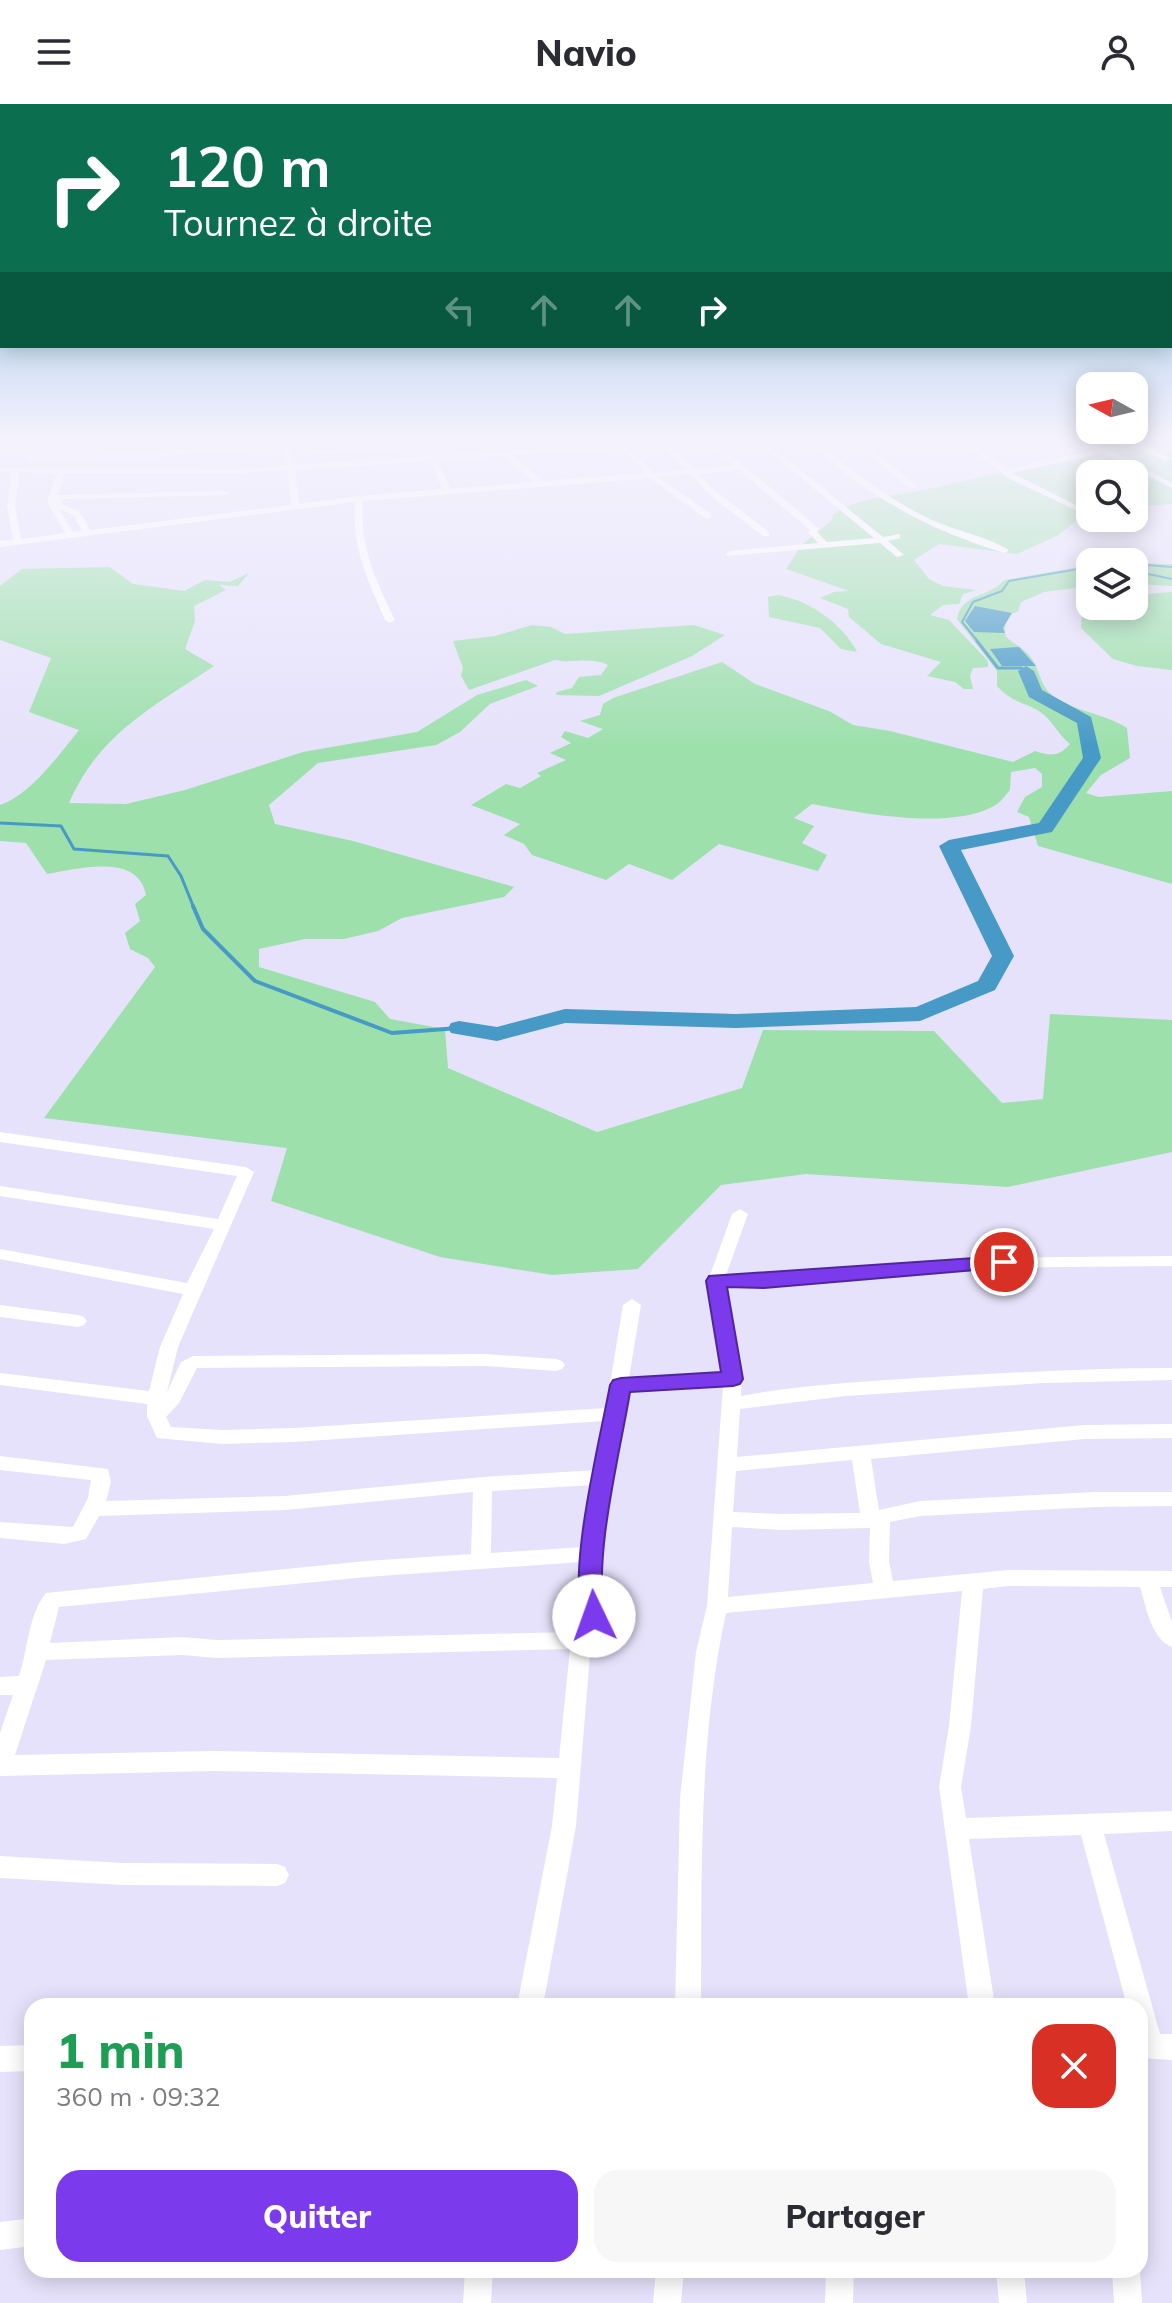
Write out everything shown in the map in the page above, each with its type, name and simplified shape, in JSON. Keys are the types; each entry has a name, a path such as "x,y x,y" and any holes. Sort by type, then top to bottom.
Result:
{"street":[{"path":"360,543 369,574 390,620"},
{"path":"823,543 826,546"},
{"path":"730,554 858,543"},
{"path":"885,543 900,555"},
{"path":"981,543 1005,550"},
{"path":"0,1137 245,1172 192,1290 159,1378 156,1407 158,1428 168,1435 222,1437 393,1430 616,1414"},
{"path":"0,1191 223,1225"},
{"path":"688,1998 691,1798 707,1652 717,1606 733,1379 716,1281 740,1214"},
{"path":"0,1254 192,1290"},
{"path":"716,1281 764,1281 972,1263 1172,1261"},
{"path":"532,1998 557,1872 581,1640 594,1620 592,1554 632,1305"},
{"path":"0,1311 78,1321"},
{"path":"0,1379 156,1407 173,1398 187,1366 193,1362 486,1360 556,1365"},
{"path":"732,1404 774,1395 849,1388 1099,1373 1172,1374"},
{"path":"621,1385 733,1379"},
{"path":"726,1465 1084,1432 1172,1431"},
{"path":"860,1452 881,1544 877,1564 886,1589"},
{"path":"0,1463 101,1474 101,1487 93,1509 79,1534 3,1532"},
{"path":"93,1509 285,1503 483,1484 606,1477"},
{"path":"481,1560 483,1484"},
{"path":"722,1519 781,1522 875,1519 917,1511 1056,1500 1172,1499"},
{"path":"570,1768 283,1761 84,1761 0,1765 38,1652 46,1608 55,1599 481,1560 592,1554"},
{"path":"717,1606 973,1581 1172,1579"},
{"path":"1148,1580 1163,1626 1172,1638"},
{"path":"973,1581 960,1726 950,1787 981,1998"},
{"path":"38,1652 182,1646 217,1649 581,1640"},
{"path":"0,1686 27,1685"},
{"path":"956,1829 1172,1821"},
{"path":"1090,1826 1138,1998"},
{"path":"0,1867 123,1874 277,1875"},
{"path":"1,2065 24,2060"},
{"path":"0,2236 24,2233"},
{"path":"477,2303 479,2278"},
{"path":"667,2303 669,2278"},
{"path":"839,2303 840,2278"},
{"path":"1011,2278 1013,2303"},
{"path":"1126,2278 1128,2303"}],"green space":[{"path":"805,543 1042,543 1017,554 939,544 914,560 929,579 943,586 976,590 963,594 959,604 943,605 930,615 949,620 988,661 988,667 973,668 970,676 973,689 964,689 955,682 927,676 941,662 881,644 849,617 848,609 820,598 834,592 849,591 786,569"},
{"path":"1148,563 1172,564 1172,586 1148,585"},
{"path":"110,567 133,584 184,591 205,580 230,582 249,573 238,586 219,585 226,590 194,606 195,621 185,649 214,666 150,708 113,739 81,779 69,803 126,804 185,790 303,752 417,732 477,695 526,680 538,686 490,704 460,732 436,745 318,763 269,805 275,824 353,841 514,887 504,897 402,918 378,931 344,939 305,939 259,949 259,967 375,1002 390,1019 445,1029 448,1068 597,1132 742,1088 763,1030 934,1031 1002,1103 1043,1099 1050,1014 1172,1020 1172,1152 1008,1187 806,1174 721,1185 638,1269 552,1275 440,1257 271,1201 287,1148 44,1118 155,967 148,958 130,949 125,933 140,921 135,904 146,895 141,882 132,873 105,866 47,874 26,843 0,841 0,805 33,784 79,730 29,712 51,658 0,640 0,586 22,569"},
{"path":"1076,567 1076,588 1044,592 1021,602 1018,611 1008,616 1006,635 1031,658 1052,695 1127,728 1130,758 1101,775 1086,793 1099,797 1172,791 1172,884 1038,846 1029,817 1017,812 1025,797 1042,787 1042,774 1035,768 1011,772 1010,790 995,806 952,818 904,818 812,804 794,818 814,826 802,843 827,855 818,871 719,844 672,880 629,864 606,880 532,855 524,844 504,835 520,824 471,805 506,784 520,788 541,776 537,773 566,760 550,753 571,743 561,737 565,731 588,738 603,729 580,721 600,715 603,704 613,698 722,662 755,684 829,711 853,725 890,731 1013,762 1035,751 1058,753 1070,744 1043,714 1010,697 997,686 997,671 957,619 964,604 992,590 1004,580"},
{"path":"1172,592 1172,670 1137,666 1113,659 1081,628 1082,620 1148,620 1148,594"},
{"path":"778,595 801,602 824,615 843,632 857,652 841,649 820,628 769,617 768,597"},
{"path":"532,625 551,627 565,634 694,625 725,635 692,656 599,696 556,695 572,688 579,677 601,675 608,665 589,661 555,660 469,690 461,676 463,668 453,641 495,636"}],"water":[{"path":"975,606 1012,613 1003,628 1005,633 974,632 965,621"},
{"path":"1019,647 1036,666 1002,666 990,649"}],"waterway":[{"path":"1148,565 1172,567"},
{"path":"979,643 962,622 973,602 1002,591 1009,581 1076,569"},
{"path":"1148,574 1172,579"},
{"path":"977,641 998,668 1021,668 1026,671"},
{"path":"459,1028 497,1034 565,1016 736,1021 920,1014 987,985 1003,956 949,846 1045,828 1092,758 1085,721 1035,693 1026,671"},
{"path":"0,823 61,826 74,849 168,856 181,876 194,908"},
{"path":"193,906 203,929 255,981 392,1033 459,1028"}],"route":[{"path":"594,1616 591,1605 592,1554 621,1385 733,1379 716,1281 764,1281 1004,1262"}]}
